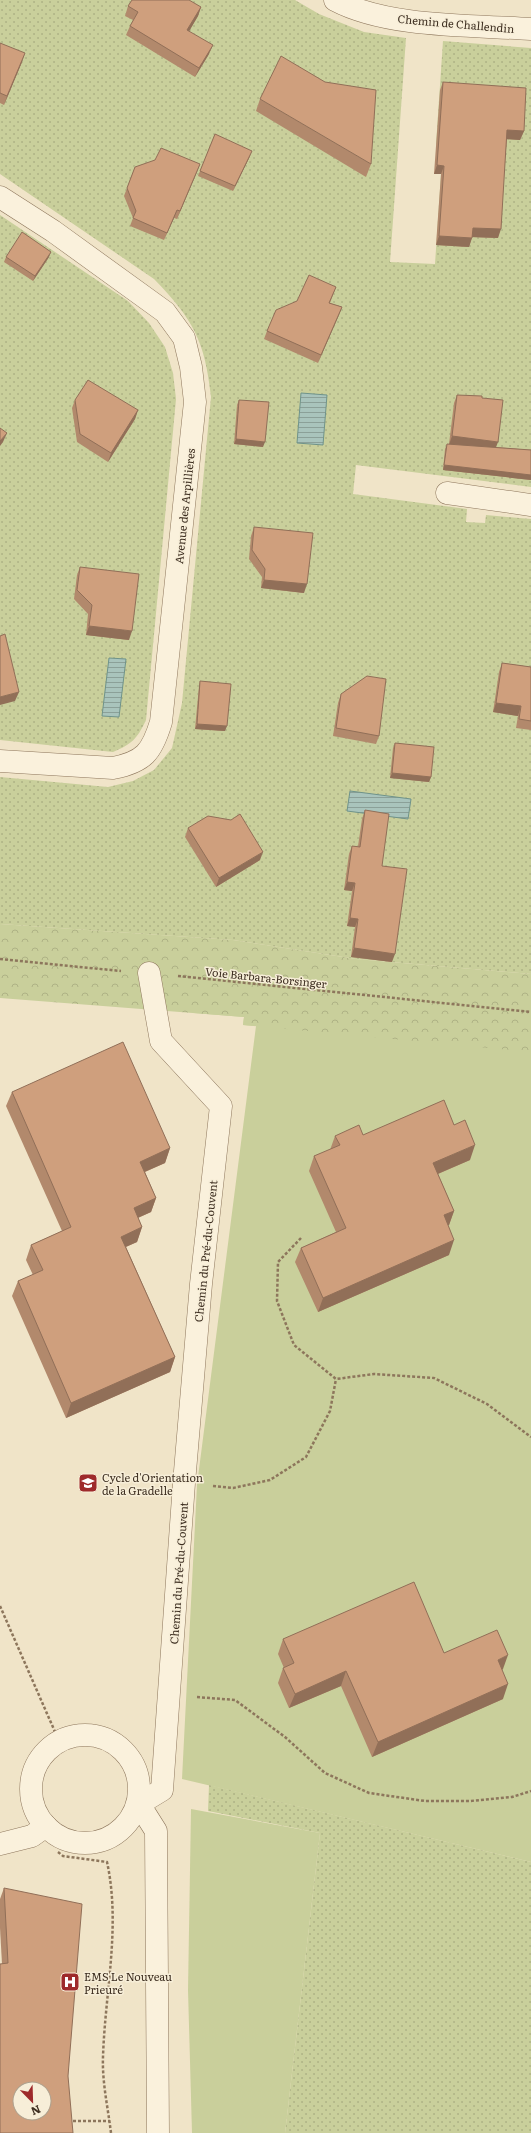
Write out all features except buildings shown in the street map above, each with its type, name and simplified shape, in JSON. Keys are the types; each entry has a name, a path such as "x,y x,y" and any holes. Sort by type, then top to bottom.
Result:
{"street":[{"name":"Chemin de Challendin","path":"335,0 371,13 408,20 531,29"},
{"name":"Avenue des Arpillières","path":"0,197 53,231 165,312 184,338 191,367 195,402 161,722 155,742 145,755 130,765 113,768 0,761"},
{"path":"447,493 531,504"},
{"name":"Chemin du Pré-du-Couvent","path":"139,1804 162,1790 170,1699 184,1483 201,1284 221,1106 161,1041 149,973"},
{"path":"77,1735 95,1735 127,1753 136,1769 140,1787 139,1804 129,1821 116,1834 99,1842 81,1844 64,1839 46,1826 37,1815 31,1799 31,1782 36,1765 46,1752 59,1741 77,1735"},
{"path":"139,1804 156,1831 158,2133"},
{"path":"0,1844 32,1836 46,1826"}],"path":[{"name":"Voie Barbara-Borsinger","path":"0,959 531,1012"},
{"path":"301,1238 278,1262 277,1301 294,1345 336,1379 374,1374 434,1378 487,1404 531,1437"},
{"path":"184,1483 233,1488 270,1480 306,1457 330,1411 336,1379"},
{"path":"0,1606 59,1741"},
{"path":"170,1699 187,1696 235,1700 285,1738 325,1773 369,1793 425,1801 470,1801 512,1797 531,1791"},
{"path":"107,1862 112,1887 112,1952 103,2058 111,2133"},
{"path":"65,2121 110,2121"}],"green space":[{"path":"0,0 295,0 319,14 364,32 406,38 390,262 435,264 441,174 462,175 436,144 443,41 531,48 531,487 356,465 353,494 467,509 466,522 485,523 486,515 531,519 531,974 356,959 233,940 0,924 0,777 108,787 133,781 154,770 172,748 182,703 211,397 205,361 195,332 179,306 154,279 0,174"},
{"path":"0,215 128,301 149,323 165,347 173,373 176,399 146,720 140,732 133,740 113,752 0,740"},
{"path":"0,924 233,940 356,959 531,974 531,1052 243,1025 244,1017 0,998"},
{"path":"196,1002 531,1037 531,1862 182,1779 197,1485 256,1026 243,1025 244,1017 194,1013"},
{"path":"209,1785 531,1862 531,2133 285,2133 320,1833 208,1811"},
{"path":"191,1809 320,1833 285,2133 192,2133 188,1990"}],"water":[{"path":"301,393 327,395 323,445 297,443"},
{"path":"109,658 126,659 119,717 102,716"},
{"path":"350,791 411,799 408,819 347,811"}],"place":[{"name":"Cycle d'Orientation de la Gradelle","path":"88,1483"},
{"name":"EMS Le Nouveau Prieuré","path":"70,1982"}]}
